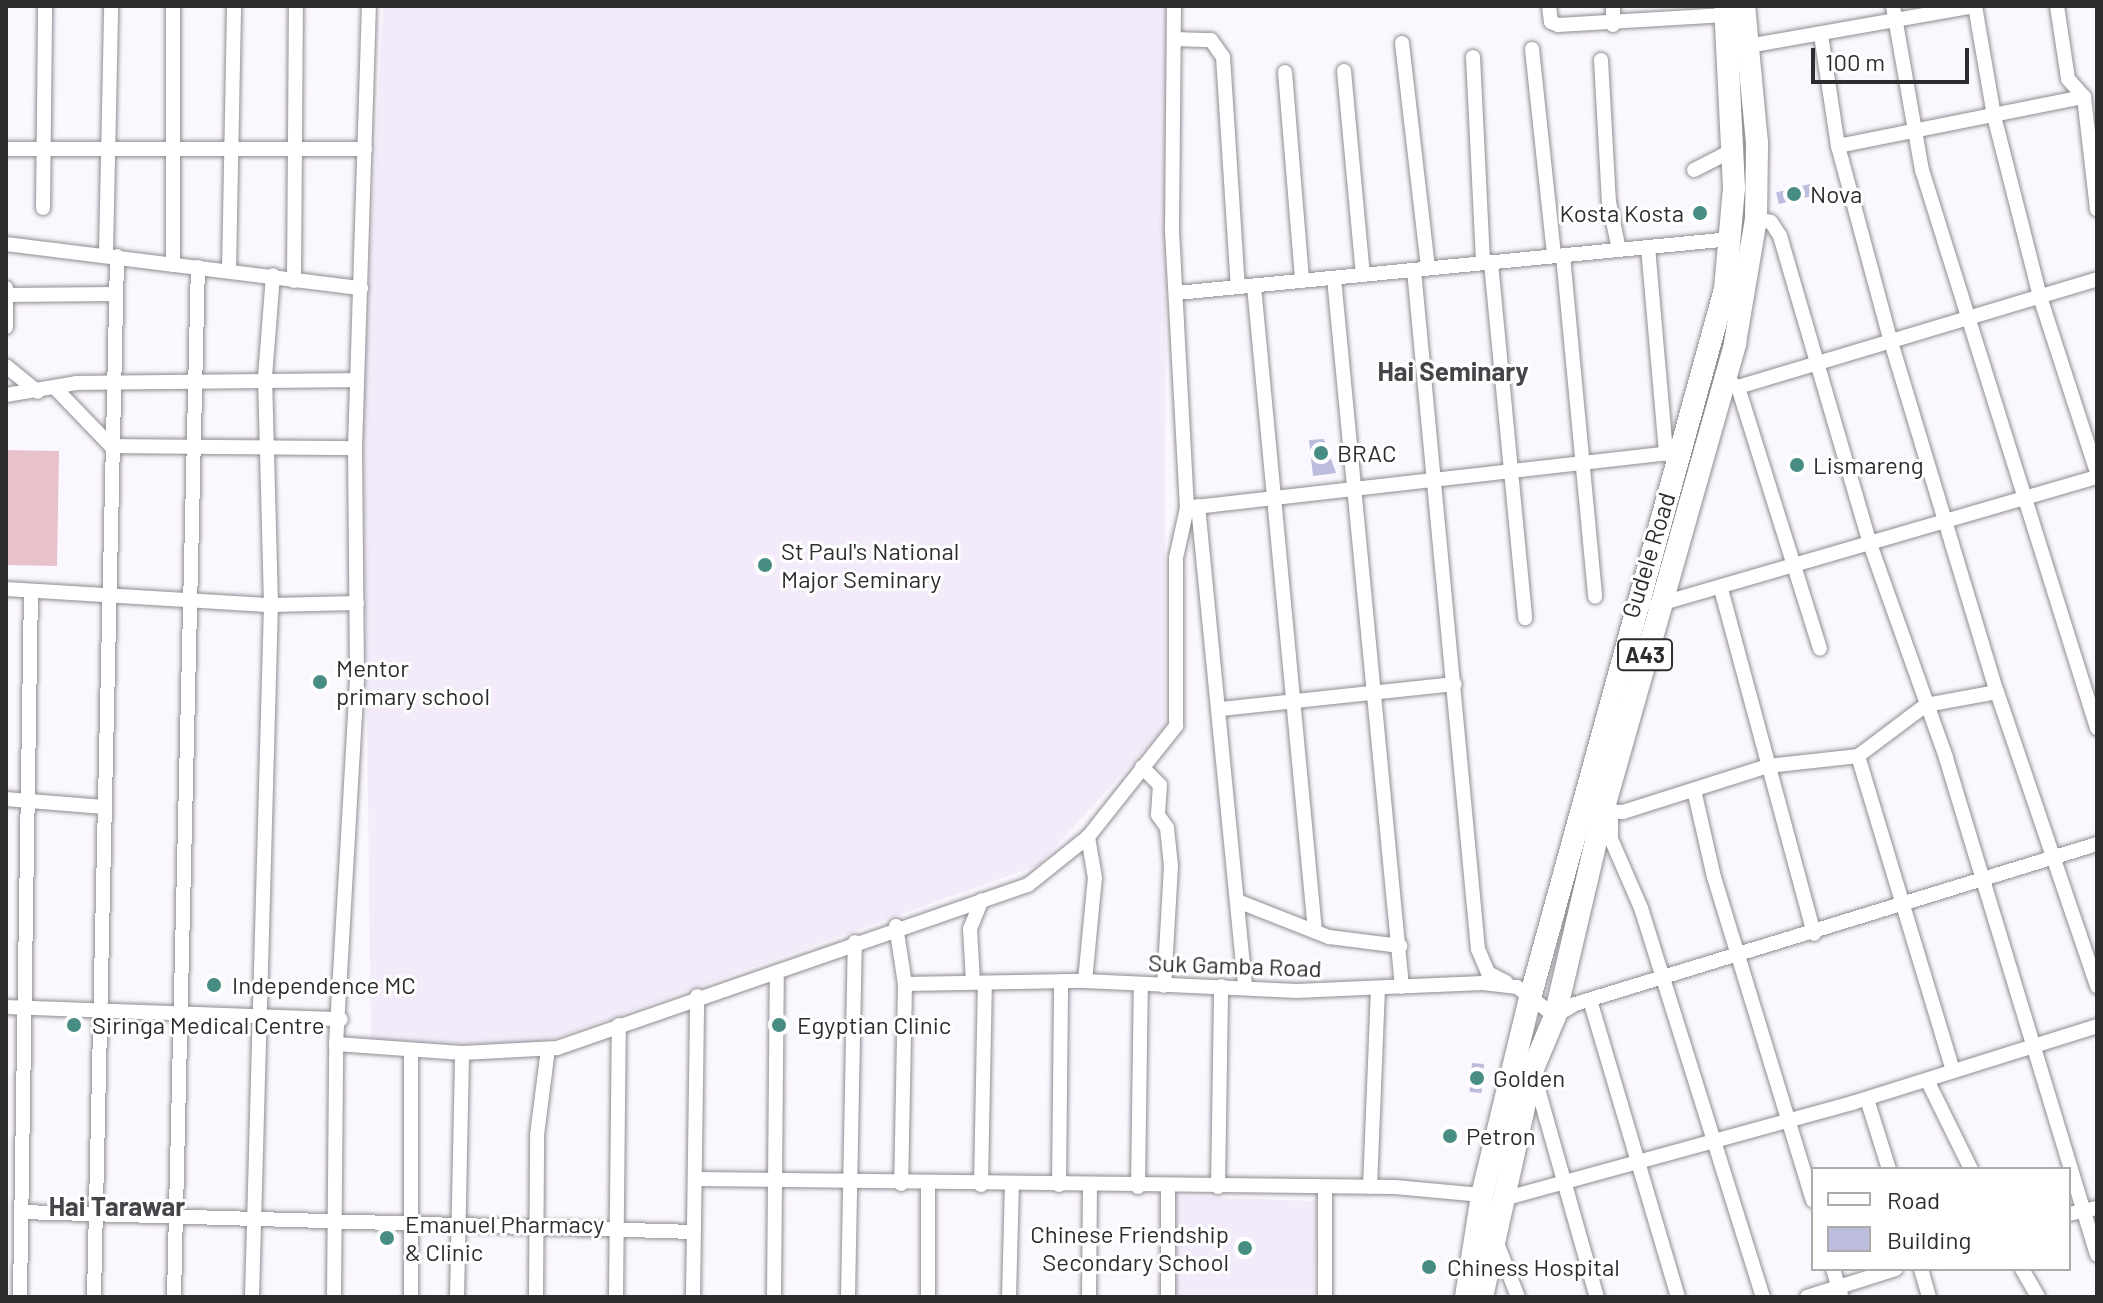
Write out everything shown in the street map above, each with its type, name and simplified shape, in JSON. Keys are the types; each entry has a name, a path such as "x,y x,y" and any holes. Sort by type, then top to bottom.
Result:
{"highway":[{"name":"Gudele Road","path":"1482,1297 1492,1234 1491,1198 1523,993 1648,606 1732,383 1756,219 1742,60 1732,9"},
{"name":"Gudele Road","path":"1466,1297 1491,1198 1532,1071 1555,1016 1607,813 1648,606 1674,453 1714,337 1731,239 1733,150 1742,60"}],"street":[{"path":"43,208 45,6"},
{"path":"94,1297 115,294 109,150 111,6"},
{"path":"173,6 173,265"},
{"path":"229,270 234,152 234,6"},
{"path":"294,281 296,6"},
{"path":"334,1297 336,1044 341,1019 357,603 355,448 369,6"},
{"path":"1174,6 1177,293 1192,507 1221,709 1245,986"},
{"path":"1549,6 1554,25 1613,25 1676,14 1732,9"},
{"path":"1613,6 1613,25"},
{"path":"1893,6 1893,24 1914,131 1967,321 2025,494 2097,728"},
{"path":"1648,606 1794,570 1943,519 2097,474 2041,300 1994,116 1976,6 1893,24 1821,35 1742,60"},
{"path":"2057,6 2068,79 2084,97 2097,209"},
{"path":"1821,35 1838,146 1891,342 1997,692 2097,986"},
{"path":"1174,39 1211,40 1223,57 1238,287"},
{"path":"1402,43 1436,480 1478,949 1488,973 1555,1016 1590,1000 1739,958 1902,903 2097,844"},
{"path":"1532,49 1583,463 1595,596"},
{"path":"1473,57 1487,263 1513,471 1525,618"},
{"path":"1601,60 1609,202 1619,250"},
{"path":"1344,71 1363,275"},
{"path":"1285,72 1302,281"},
{"path":"1838,146 2084,97"},
{"path":"6,149 234,152 365,149"},
{"path":"1694,170 1733,150"},
{"path":"1756,219 1777,229 1870,544 1926,705 2034,1046 2091,1210 2097,1255"},
{"path":"1177,293 1731,239"},
{"path":"6,244 111,254 173,265 361,288"},
{"path":"1192,507 1674,453 1648,247"},
{"path":"174,1297 186,600 198,267"},
{"path":"252,1297 271,605 271,443 265,377 273,275"},
{"path":"1334,278 1353,489 1377,694 1402,987"},
{"path":"1820,648 1732,383 1818,365 2041,300 2097,279"},
{"path":"1254,286 1277,498 1315,931"},
{"path":"6,327 7,291 115,294"},
{"path":"6,366 38,392"},
{"path":"6,395 112,382 265,377 357,380"},
{"path":"56,389 111,446 193,442 355,448"},
{"path":"336,1044 462,1053 548,1049 1038,879 1088,837 1176,726 1176,558 1192,507"},
{"path":"6,589 108,598 271,605 357,603"},
{"path":"1721,589 1814,934"},
{"path":"20,1297 31,591"},
{"path":"1221,709 1455,684"},
{"path":"1763,1297 1712,1143 1664,981 1611,839 1607,813 1768,766 1858,756 1926,705 1997,692"},
{"path":"1858,756 1953,1071"},
{"path":"1142,767 1160,785 1158,815 1167,828 1171,866 1164,986"},
{"path":"1694,790 1739,958 1811,1193"},
{"path":"6,799 103,807"},
{"path":"1085,981 1095,868 1088,837"},
{"path":"981,1185 979,983 970,929 982,900"},
{"path":"1240,902 1315,931 1400,946"},
{"path":"896,926 905,984 901,1184"},
{"path":"848,1297 853,1183 849,1074 855,942"},
{"path":"774,1297 777,972"},
{"path":"1059,1185 1061,981"},
{"name":"Suk Gamba Road","path":"905,984 1085,981 1164,986 1402,987 1523,993"},
{"path":"1138,1187 1141,984"},
{"path":"1218,1187 1221,986"},
{"path":"1370,1187 1378,988"},
{"path":"693,1297 697,1179 697,996"},
{"path":"1590,1000 1678,1297"},
{"path":"6,1007 261,1013 341,1019"},
{"path":"616,1297 619,1025"},
{"path":"697,1179 1090,1188 1370,1187 1491,1198 1563,1184 1637,1160 1712,1143 1867,1099 2097,1026"},
{"path":"536,1297 537,1135 548,1049"},
{"path":"411,1051 411,1297"},
{"path":"457,1297 462,1053"},
{"path":"1532,1071 1597,1297"},
{"path":"1927,1080 1970,1167"},
{"path":"1867,1099 1888,1167"},
{"path":"928,1184 928,1297"},
{"path":"1009,1297 1012,1186"},
{"path":"1089,1297 1090,1188"},
{"path":"1168,1188 1168,1297"},
{"path":"1325,1189 1325,1297"},
{"path":"2071,1214 2091,1210"},
{"path":"21,1212 335,1218 538,1231 693,1232"},
{"path":"1492,1234 1518,1297"},
{"path":"1834,1271 1840,1293"},
{"path":"1807,1297 1840,1293 1891,1271"},
{"path":"1922,1271 1929,1297"},
{"path":"2023,1271 2038,1297"}],"shaded area":[{"name":"St Paul's National Major Seminary","path":"383,6 1166,6 1165,727 1039,865 538,1044 371,1041 363,403"},
{"path":"6,450 59,451 57,566 6,565"},
{"name":"Chinese Friendship Secondary School","path":"1173,1196 1317,1201 1314,1297 1169,1297"}],"building":[{"name":"Nova","path":"1810,184 1813,196 1779,204 1776,192"},
{"name":"BRAC","path":"1324,439 1336,473 1313,476 1309,440"},
{"name":"Golden","path":"1472,1063 1484,1064 1481,1093 1469,1092"}],"place":[{"name":"Nova","path":"1794,194"},
{"name":"Kosta Kosta","path":"1700,213"},
{"name":"BRAC","path":"1321,453"},
{"name":"Lismareng","path":"1797,465"},
{"name":"St Paul's National Major Seminary","path":"765,565"},
{"name":"Mentor primary school","path":"320,682"},
{"name":"Independence MC","path":"214,985"},
{"name":"Siringa Medical Centre","path":"74,1025"},
{"name":"Egyptian Clinic","path":"779,1025"},
{"name":"Golden","path":"1477,1078"},
{"name":"Petron","path":"1450,1136"},
{"name":"Emanuel Pharmacy & Clinic","path":"387,1238"},
{"name":"Chinese Friendship Secondary School","path":"1245,1248"},
{"name":"Chiness Hospital","path":"1429,1267"}],"district":[{"name":"Hai Seminary","path":"1453,371"},
{"name":"Hai Tarawar","path":"117,1206"}]}
